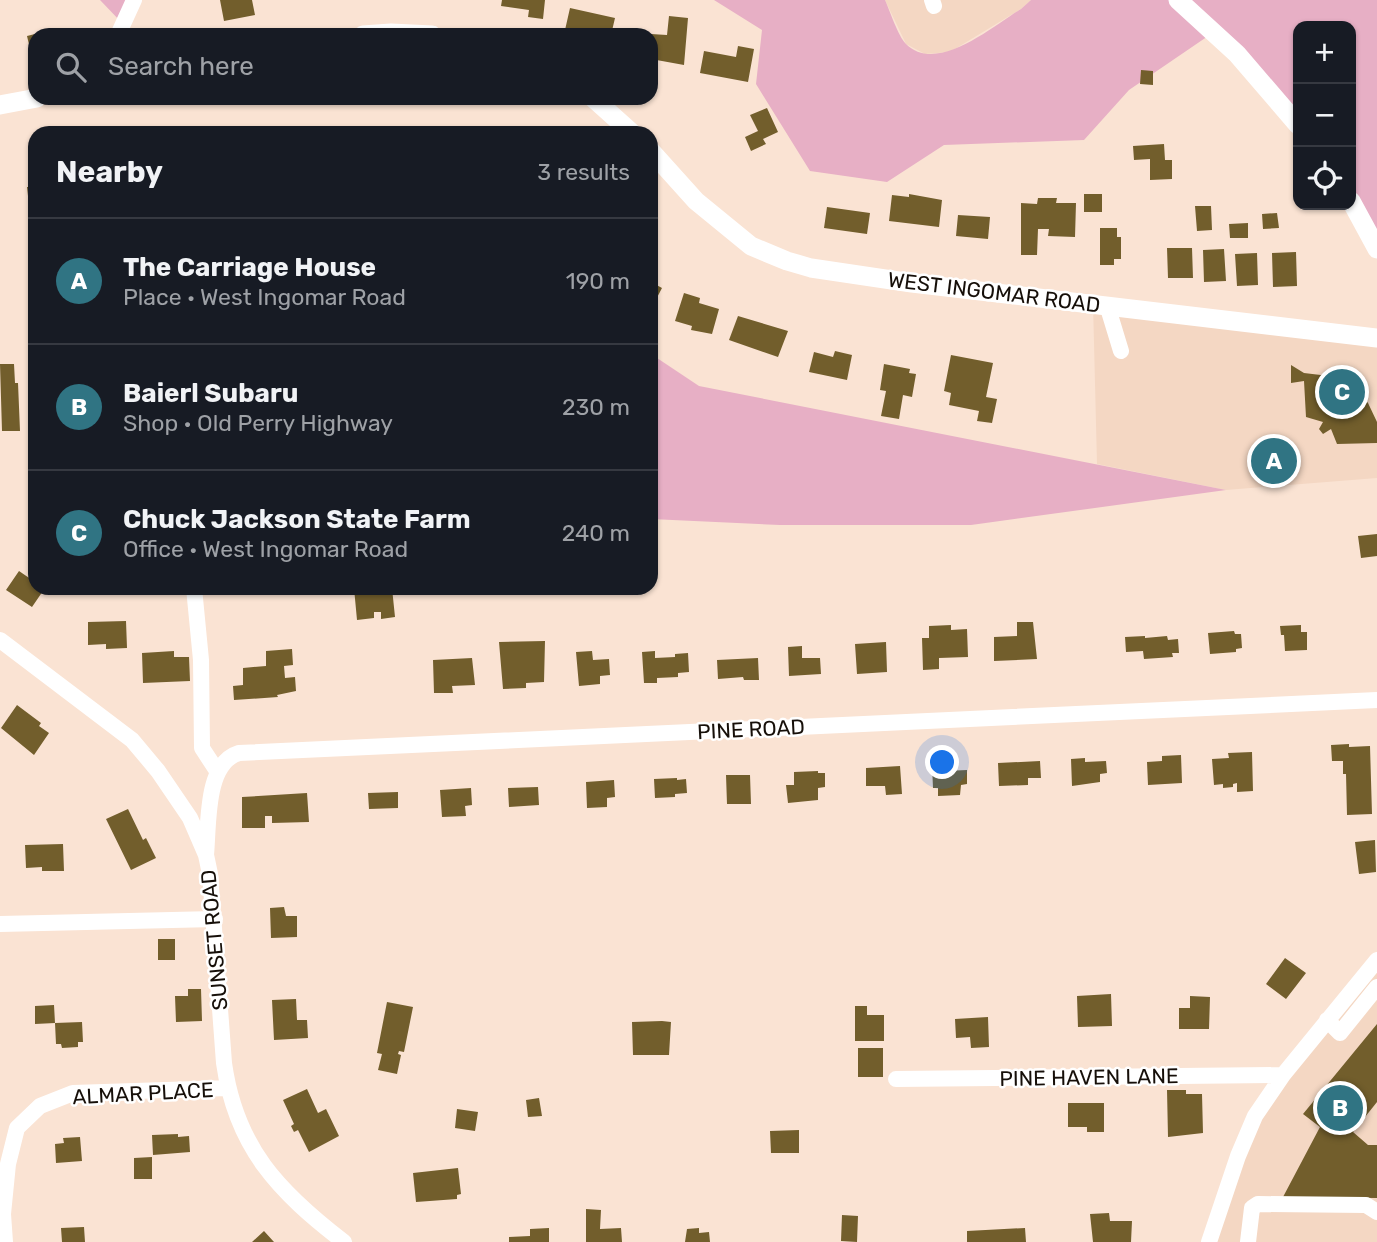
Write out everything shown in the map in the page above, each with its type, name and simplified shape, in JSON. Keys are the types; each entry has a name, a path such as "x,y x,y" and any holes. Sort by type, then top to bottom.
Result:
{"main road":[{"path":"1178,0 1244,62 1293,119"},
{"path":"0,105 28,100"},
{"path":"601,105 624,126"},
{"name":"WEST INGOMAR ROAD","path":"658,159 696,201 751,246 811,268 874,278 1377,338"},
{"path":"1356,210 1377,249"}],"street":[{"path":"121,28 134,0"},
{"path":"1107,305 1121,351"},
{"path":"195,595 201,660 202,748 217,771 206,855"},
{"name":"SUNSET ROAD","path":"0,640 132,740 158,771 190,818 206,855 215,919 228,1088 248,1140 261,1163 297,1204 344,1242"},
{"name":"PINE ROAD","path":"217,771 230,756 250,752 1377,700"},
{"path":"0,924 215,919"},
{"path":"1209,1242 1238,1156 1255,1116 1283,1075 1377,960"},
{"path":"1327,1020 1340,1032 1377,988"},
{"name":"PINE HAVEN LANE","path":"896,1079 1283,1075"},
{"name":"ALMAR PLACE","path":"5,1242 1,1214 8,1164 17,1128 40,1106 74,1093 228,1088"},
{"path":"1223,1198 1252,1208"},
{"path":"1248,1242 1252,1208 1258,1204 1366,1205 1377,1212"}],"shaded area":[{"path":"100,0 134,0 122,23"},
{"path":"714,0 885,0 906,44 919,52 933,54 949,51 980,36 1031,0 1377,0 1377,249 1356,210 1356,21 1293,21 1293,119 1214,32 1129,90 1084,140 944,145 887,182 810,171 756,84 762,30"},
{"path":"885,0 1031,0 1021,9 950,52 925,54 906,44"},
{"path":"1093,303 1377,338 1377,478 1226,490 1097,464"},
{"path":"658,359 699,386 1226,490 971,525 780,525 658,519"},
{"path":"1377,960 1377,1242 1209,1242 1247,1134"}],"building":[{"path":"220,0 252,0 255,15 224,21"},
{"path":"502,0 545,0 543,19 528,17 529,10 501,6"},
{"path":"570,8 615,18 613,28 565,28"},
{"path":"669,16 688,18 684,65 658,60 658,34 667,35"},
{"path":"738,46 754,49 748,82 700,73 704,51 736,57"},
{"path":"1141,70 1153,71 1153,85 1140,84"},
{"path":"767,108 778,132 763,139 766,144 751,151 745,137 758,131 750,115"},
{"path":"1164,144 1165,160 1172,160 1172,179 1150,180 1150,159 1134,160 1133,146"},
{"path":"909,194 942,200 939,227 889,221 892,195 909,197"},
{"path":"1084,194 1102,194 1102,212 1084,212"},
{"path":"1038,198 1057,198 1056,203 1076,203 1075,237 1048,236 1049,229 1038,229 1037,255 1021,255 1021,203 1037,204"},
{"path":"1195,206 1211,206 1212,230 1197,231"},
{"path":"827,207 870,213 867,234 824,228"},
{"path":"1277,213 1279,228 1263,229 1262,214"},
{"path":"958,215 990,217 988,239 956,236"},
{"path":"1248,223 1248,238 1230,238 1229,224"},
{"path":"1100,228 1117,228 1117,237 1121,237 1121,259 1114,259 1114,265 1100,265"},
{"path":"1167,248 1192,248 1193,278 1168,278"},
{"path":"1224,249 1226,281 1204,282 1203,250"},
{"path":"1296,252 1297,286 1273,287 1272,253"},
{"path":"1257,253 1258,285 1237,286 1235,254"},
{"path":"684,293 700,298 699,303 719,309 712,334 691,330 692,326 675,321"},
{"path":"738,316 788,331 778,357 729,340"},
{"path":"835,351 852,355 847,380 809,372 814,352 833,357"},
{"path":"951,355 993,363 986,397 997,399 992,423 977,421 979,411 949,405 951,393 944,391"},
{"path":"0,364 14,364 15,383 18,383 20,431 2,431"},
{"path":"884,364 910,369 909,373 916,374 912,397 903,395 899,419 881,416 886,391 880,390"},
{"path":"1291,365 1304,373 1329,376 1355,389 1361,388 1360,394 1368,403 1377,422 1377,443 1337,444 1331,429 1323,434 1319,429 1323,422 1306,417 1304,381 1291,383"},
{"path":"1265,447 1284,447 1284,476 1264,476"},
{"path":"1377,534 1377,556 1361,558 1358,536"},
{"path":"19,571 28,577 28,595 40,595 32,607 6,590"},
{"path":"355,595 393,595 395,617 381,619 381,612 374,612 374,618 357,620"},
{"path":"126,621 127,648 106,649 106,644 88,645 88,622"},
{"path":"1017,622 1033,622 1037,659 994,661 994,637 1017,636"},
{"path":"951,625 951,630 967,629 968,657 939,658 939,669 923,670 922,638 929,638 929,626"},
{"path":"1301,625 1301,632 1307,632 1307,650 1285,651 1284,635 1281,635 1280,626"},
{"path":"1234,631 1235,634 1241,634 1242,648 1236,649 1236,652 1210,654 1208,633"},
{"path":"1125,637 1178,639 1179,653 1172,653 1173,657 1144,659 1143,651 1126,652"},
{"path":"545,641 544,682 526,683 526,688 503,689 499,642"},
{"path":"886,642 887,672 857,674 855,644"},
{"path":"802,646 802,658 820,658 821,674 789,676 788,647"},
{"path":"292,649 293,665 284,666 285,678 295,677 296,691 277,695 278,697 234,700 233,686 243,685 243,668 266,666 266,651"},
{"path":"174,651 174,657 189,657 190,681 143,683 142,653"},
{"path":"592,651 593,660 609,659 610,675 600,676 600,684 579,686 576,652"},
{"path":"655,651 655,658 688,653 689,672 678,673 678,677 657,678 657,683 644,683 642,652"},
{"path":"472,658 475,685 452,686 453,693 434,693 433,660"},
{"path":"758,658 759,680 744,680 743,677 718,679 717,660"},
{"path":"17,705 41,723 39,726 49,733 34,755 1,728"},
{"path":"1349,744 1349,747 1370,746 1372,814 1347,815 1346,774 1343,774 1343,761 1332,761 1331,745"},
{"path":"1252,752 1253,791 1237,792 1237,783 1233,784 1233,787 1223,788 1223,784 1214,785 1212,759 1229,758 1228,753"},
{"path":"1181,755 1182,783 1148,785 1147,762 1162,761 1162,756"},
{"path":"1085,758 1085,762 1106,761 1107,773 1100,774 1100,782 1072,786 1071,759"},
{"path":"1040,761 1041,778 1028,778 1028,785 999,786 998,763"},
{"path":"932,765 945,765 945,771 967,770 967,784 961,785 960,795 938,796 938,788 933,788"},
{"path":"900,766 902,794 886,795 885,786 866,786 866,768"},
{"path":"794,772 825,773 825,787 818,788 818,800 788,803 786,785 794,785"},
{"path":"726,775 750,775 751,804 727,804"},
{"path":"654,779 686,779 687,793 655,798"},
{"path":"614,780 615,797 607,798 607,807 587,808 586,782"},
{"path":"538,787 539,805 509,807 508,788"},
{"path":"471,788 472,805 465,806 466,816 442,817 440,790"},
{"path":"398,792 398,808 369,809 368,793"},
{"path":"307,793 309,822 272,823 272,816 265,816 265,828 242,828 242,797"},
{"path":"128,809 143,840 146,838 156,858 131,870 106,819"},
{"path":"1375,840 1376,872 1359,874 1355,842"},
{"path":"63,844 64,871 42,871 42,867 26,868 25,845"},
{"path":"284,907 286,916 297,916 297,937 271,938 270,908"},
{"path":"158,939 175,939 175,960 158,960"},
{"path":"1285,958 1306,973 1286,999 1266,984"},
{"path":"188,989 201,989 202,1021 176,1022 175,996 188,996"},
{"path":"1111,994 1112,1026 1078,1027 1077,996"},
{"path":"1190,996 1210,997 1209,1029 1179,1029 1179,1008 1190,1008"},
{"path":"296,999 297,1020 307,1020 308,1038 274,1040 272,1000"},
{"path":"387,1002 413,1007 404,1052 399,1051 398,1054 401,1055 397,1074 378,1070 382,1054 377,1053"},
{"path":"54,1005 55,1023 35,1024 35,1006"},
{"path":"855,1006 867,1006 867,1015 884,1015 884,1041 855,1041"},
{"path":"988,1017 989,1047 971,1048 970,1037 956,1038 955,1019"},
{"path":"82,1022 83,1042 78,1042 78,1047 62,1048 61,1044 56,1044 55,1023"},
{"path":"632,1022 671,1022 669,1055 633,1055"},
{"path":"1377,1024 1377,1102 1353,1132 1368,1145 1377,1145 1377,1198 1283,1197 1320,1127 1303,1114"},
{"path":"858,1048 883,1048 883,1077 858,1077"},
{"path":"307,1089 318,1113 326,1109 339,1136 309,1152 298,1130 294,1132 291,1126 294,1124 283,1100"},
{"path":"1167,1090 1186,1090 1186,1094 1202,1094 1203,1133 1168,1137"},
{"path":"539,1098 542,1116 528,1117 526,1100"},
{"path":"1068,1103 1104,1103 1104,1132 1087,1132 1087,1127 1068,1127"},
{"path":"457,1109 478,1112 475,1131 455,1128"},
{"path":"799,1130 799,1153 771,1153 770,1131"},
{"path":"178,1134 178,1137 189,1136 190,1152 153,1155 152,1135"},
{"path":"80,1137 82,1161 56,1163 55,1144 64,1143 63,1138"},
{"path":"152,1157 152,1179 134,1179 134,1158"},
{"path":"458,1168 461,1194 457,1195 457,1199 416,1202 413,1173"},
{"path":"586,1209 601,1210 600,1229 621,1228 622,1242 586,1242"},
{"path":"1109,1213 1110,1221 1132,1221 1131,1242 1093,1242 1090,1214"},
{"path":"842,1215 858,1216 857,1242 841,1241"},
{"path":"84,1227 85,1242 62,1242 61,1228"},
{"path":"549,1228 549,1242 509,1242 509,1237 530,1236 530,1229"},
{"path":"699,1228 699,1233 709,1232 710,1242 685,1242 687,1229"},
{"path":"1025,1228 1026,1242 967,1242 967,1231"},
{"path":"264,1231 274,1242 252,1242"}],"place":[{"name":"Chuck Jackson State Farm","path":"1342,392"},
{"name":"The Carriage House","path":"1274,461"},
{"name":"Baierl Subaru","path":"1340,1108"}]}
